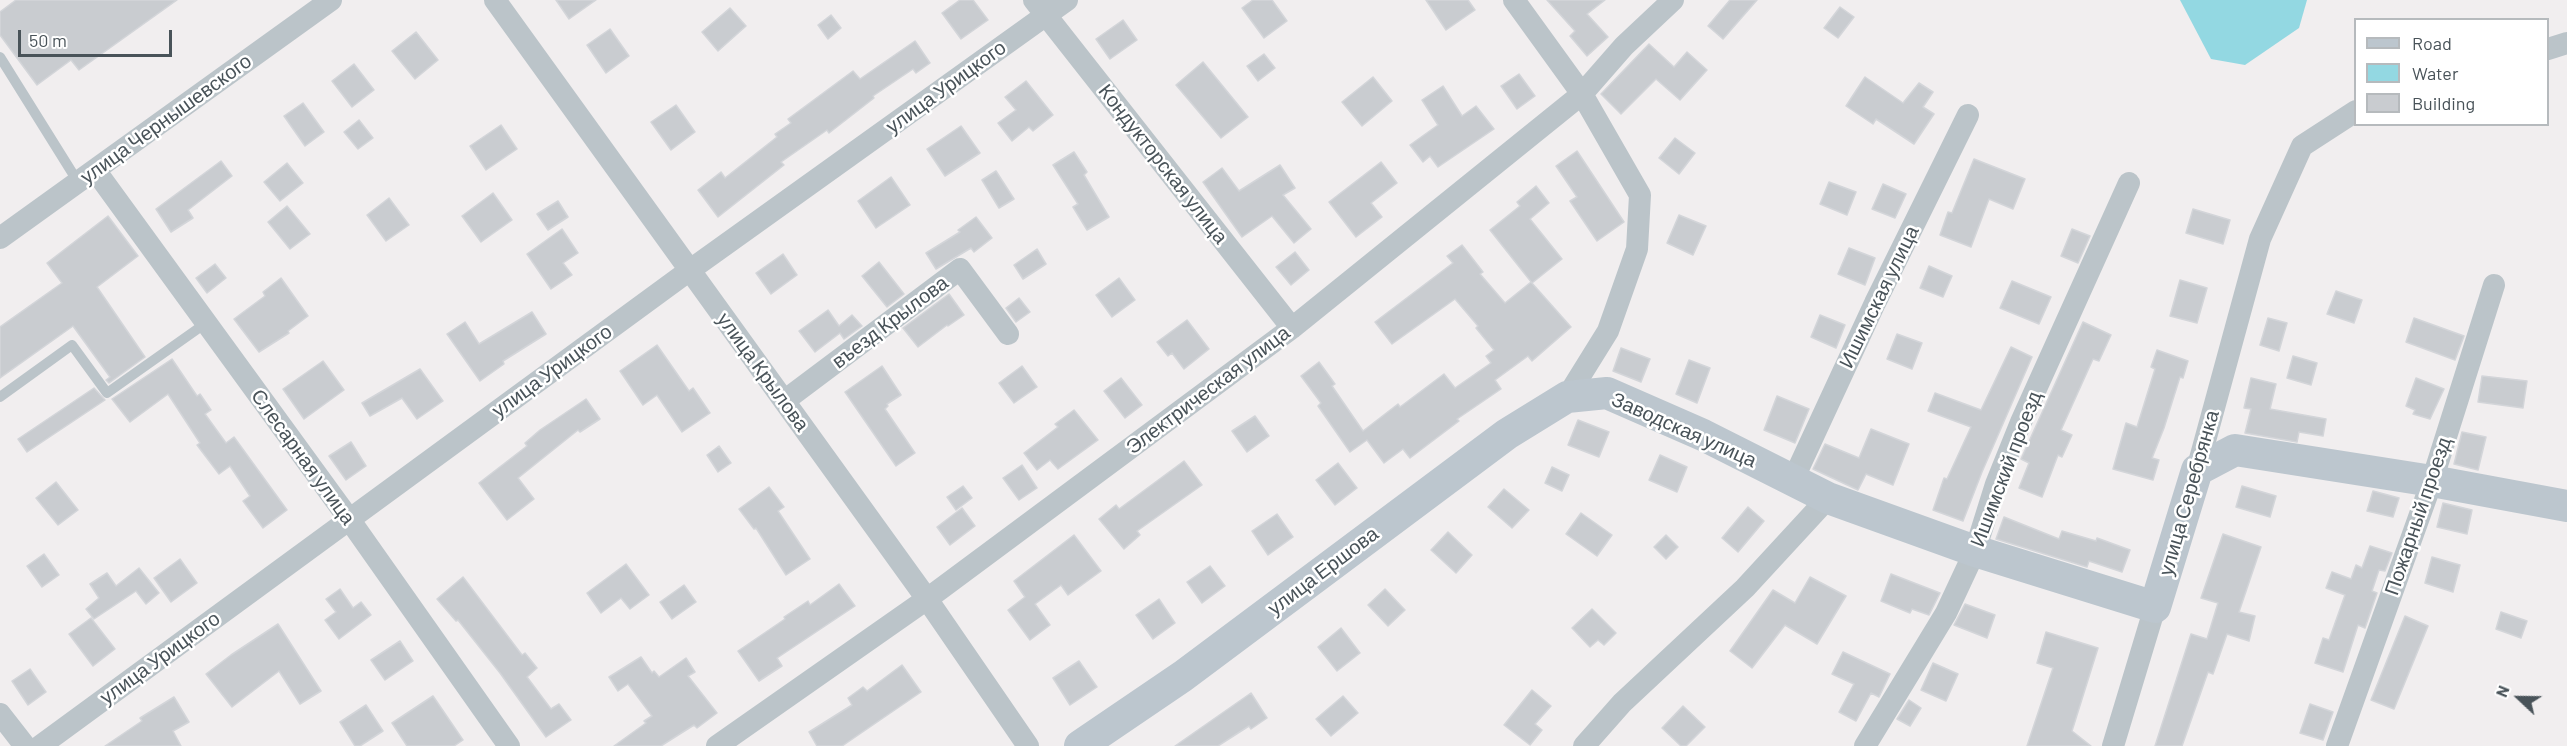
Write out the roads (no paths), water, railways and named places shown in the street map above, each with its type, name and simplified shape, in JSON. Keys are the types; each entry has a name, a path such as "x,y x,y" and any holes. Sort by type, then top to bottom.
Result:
{"street":[{"name":"улица Чернышевского","path":"0,238 331,0"},
{"name":"улица Крылова","path":"495,0 927,599 1028,746"},
{"name":"улица Урицкого","path":"40,746 690,270 1040,8 1067,0"},
{"path":"1514,0 1582,94 1640,195 1637,249 1608,331 1567,397"},
{"name":"Электрическая улица","path":"717,746 927,599 1292,328 1582,94 1624,46 1673,0"},
{"name":"Кондукторская улица","path":"1040,8 1292,328"},
{"path":"2549,48 2567,43"},
{"name":"улица Серебрянка","path":"2113,746 2197,470 2260,239 2302,146 2354,112"},
{"name":"Ишимская улица","path":"1793,480 1875,303 1968,115"},
{"name":"Слесарная улица","path":"86,176 206,323 510,746"},
{"name":"Ишимский проезд","path":"1865,746 1946,613 1974,551 1996,484 2017,432 2129,183"},
{"name":"въезд Крылова","path":"784,401 960,269 1008,334"},
{"name":"Пожарный проезд","path":"2337,746 2432,481 2494,285"},
{"name":"Заводская улица","path":"1567,397 1607,393 1694,431 1828,498 1974,551 2155,608"},
{"name":"улица Ершова","path":"1080,746 1183,676 1507,434 1567,397"},
{"path":"2197,470 2235,450 2432,481 2567,506"},
{"path":"1584,746 1622,703 1745,588 1828,498"},
{"path":"0,714 25,746"}],"lane":[{"path":"0,57 86,176"},
{"path":"0,397 72,345 107,393 206,323"}],"water":[{"path":"2180,0 2307,0 2299,28 2245,65 2211,59"}]}
